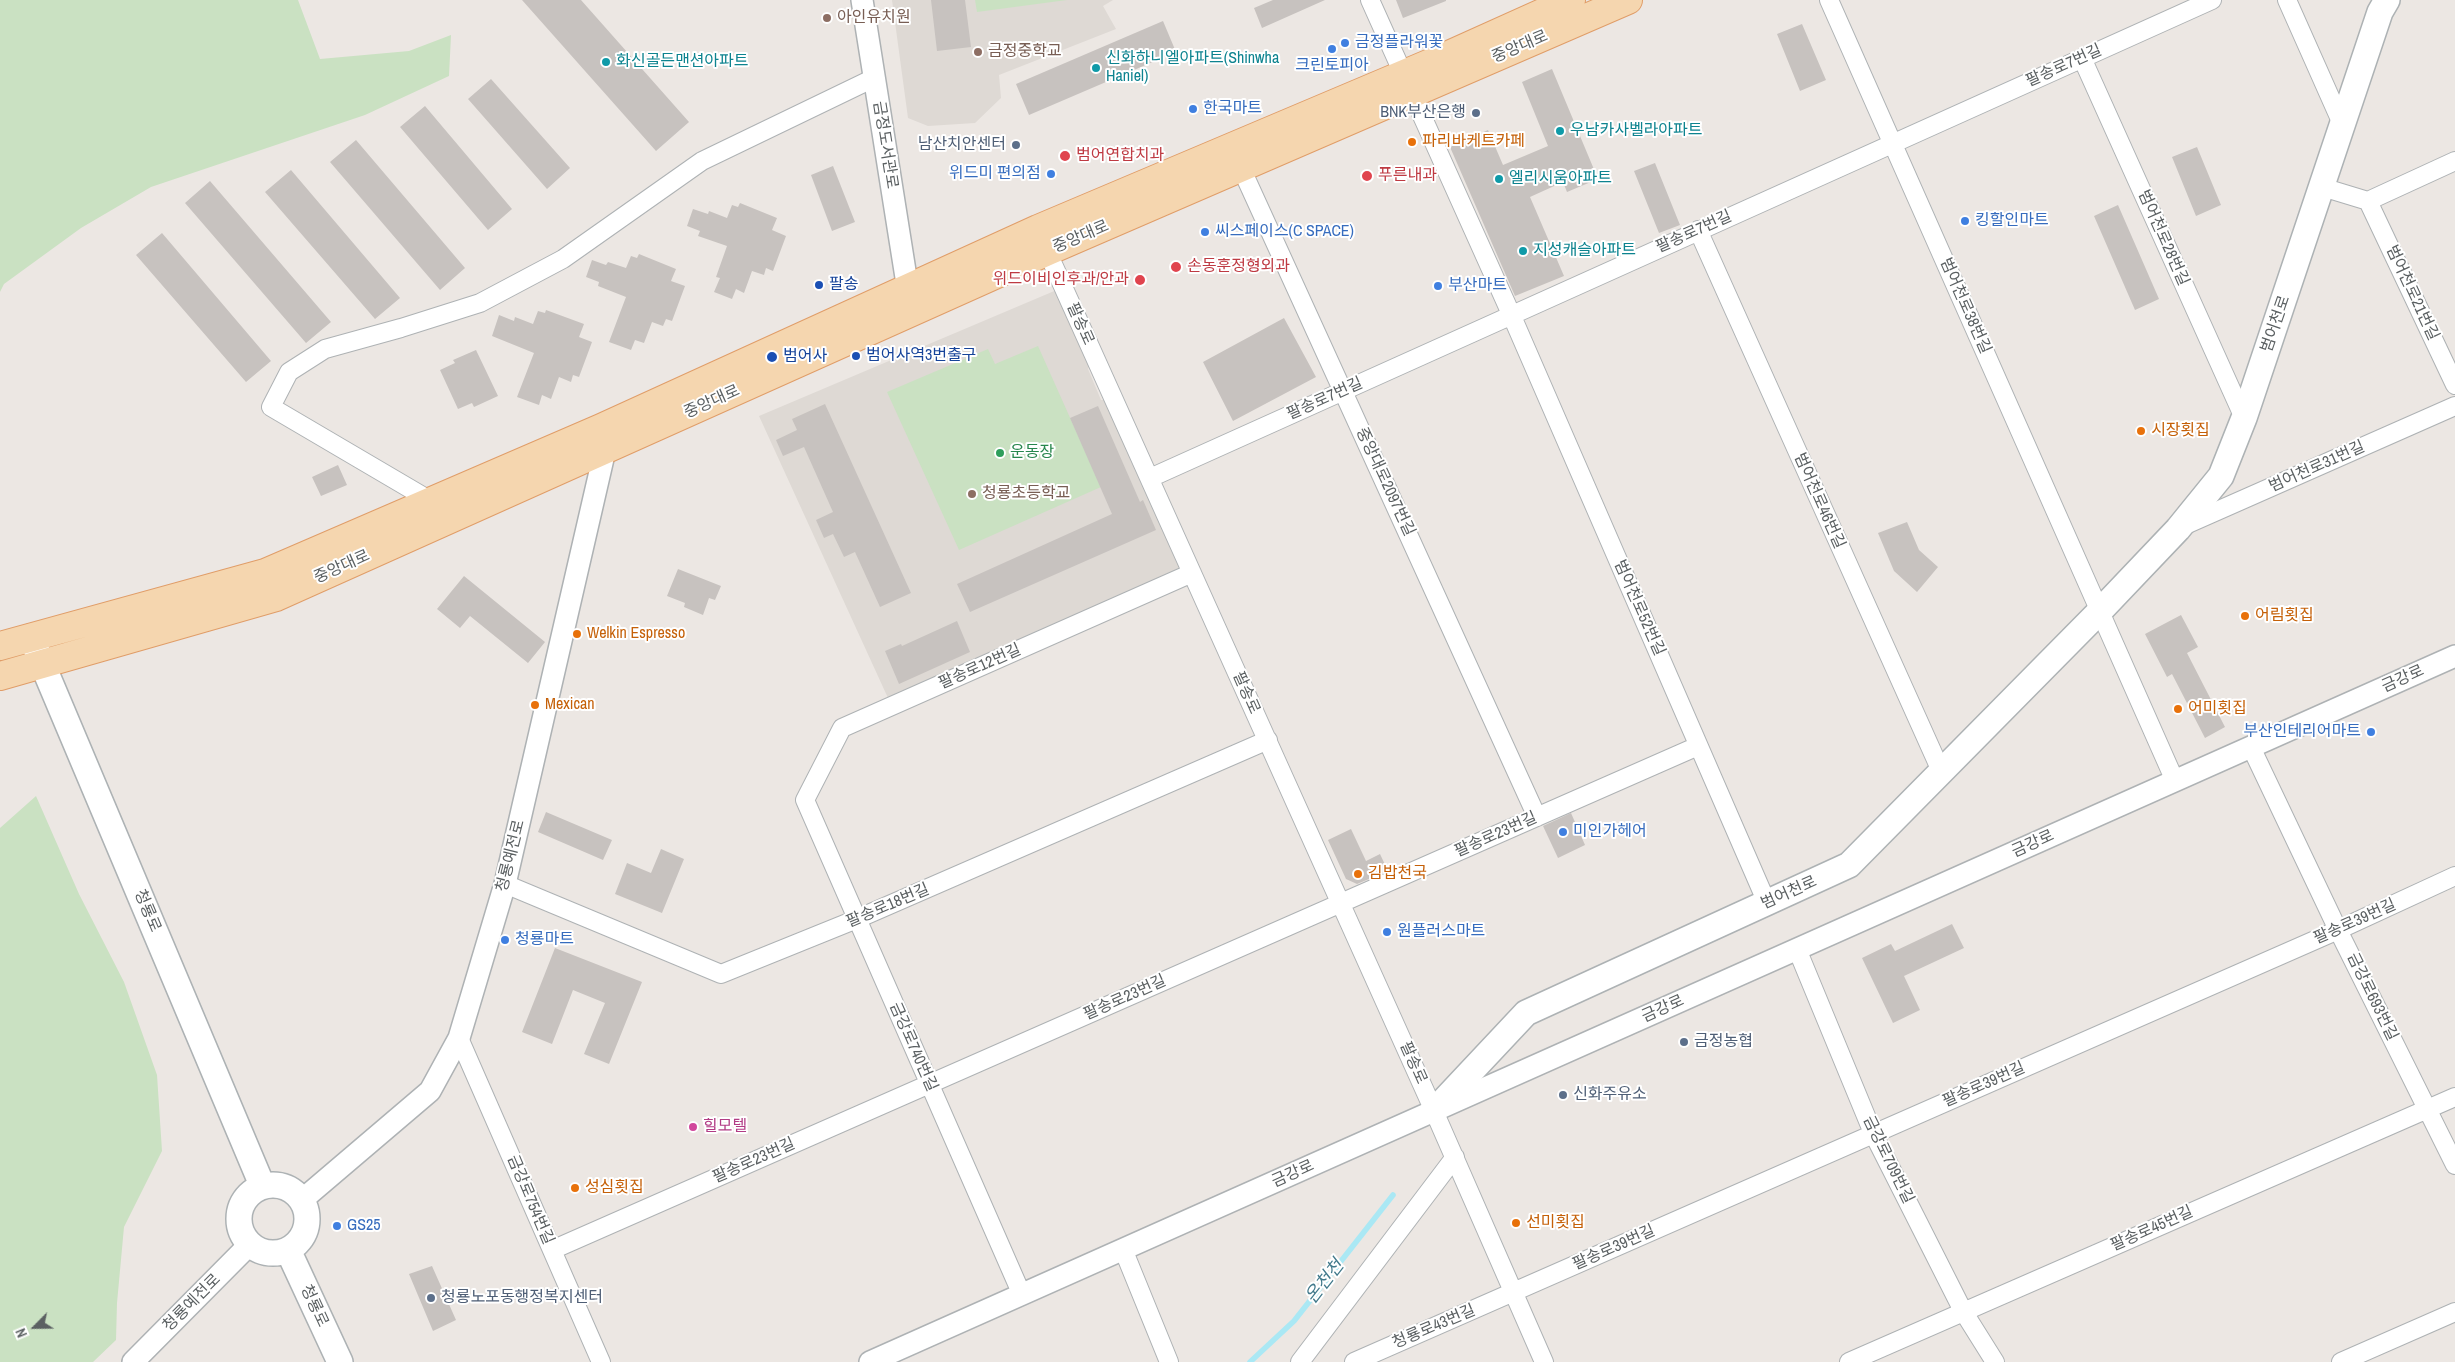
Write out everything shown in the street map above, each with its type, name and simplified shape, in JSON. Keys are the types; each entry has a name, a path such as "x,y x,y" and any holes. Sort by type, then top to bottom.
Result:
{"main road":[{"name":"중앙대로","path":"1407,84 1571,0"},
{"name":"중앙대로","path":"0,676 276,596 605,450 1043,240 1407,84 1628,0"},
{"name":"범어천로","path":"1434,1111 1526,1013 1766,902 1849,866 2178,529 2221,476 2244,418 2380,12 2387,0"},
{"name":"중앙대로","path":"0,646 265,572 601,428 908,290 1043,240"},
{"name":"청룡로","path":"31,637 262,1186"},
{"path":"274,1184 284,1186 302,1200 307,1211 308,1222 304,1234 298,1243 288,1250 266,1253 250,1244 240,1231 239,1209 248,1195 262,1186 274,1184"},
{"name":"청룡로","path":"288,1250 340,1362"}],"street":[{"name":"금정도서관로","path":"862,0 908,290"},
{"path":"1370,0 1511,314"},
{"name":"범어천로38번길","path":"1829,0 2100,611"},
{"name":"팔송로7번길","path":"1150,478 2212,0"},
{"path":"2287,0 2343,126"},
{"name":"범어천로28번길","path":"2082,58 2244,418"},
{"path":"431,501 271,406 289,372 325,349 480,303 564,259 702,161 874,78"},
{"name":"중앙대로2097번길","path":"1237,157 1537,816"},
{"path":"2322,187 2368,201 2455,161"},
{"name":"범어천로21번길","path":"2368,201 2455,385"},
{"name":"범어천로46번길","path":"1698,230 1941,771"},
{"name":"팔송로","path":"1043,240 1455,1157 1544,1362"},
{"name":"범어천로52번길","path":"1511,314 1766,902"},
{"name":"범어천로31번길","path":"2178,529 2455,406"},
{"name":"청룡예전로","path":"302,1200 430,1091 459,1038 505,884 605,450"},
{"name":"팔송로12번길","path":"805,800 842,728 1192,573"},
{"path":"2100,611 2175,781"},
{"name":"금강로","path":"870,1362 2455,656"},
{"name":"팔송로18번길","path":"505,884 721,974 857,919 1268,740"},
{"name":"팔송로23번길","path":"552,1250 1698,746"},
{"name":"금강로693번길","path":"2251,747 2338,930 2455,1165"},
{"name":"금강로740번길","path":"805,800 1022,1295"},
{"name":"팔송로39번길","path":"1514,1293 2338,930 2455,876"},
{"name":"금강로709번길","path":"1797,949 1874,1133 1963,1311 1995,1362"},
{"name":"금강로754번길","path":"459,1038 601,1362"},
{"name":"팔송로45번길","path":"1849,1362 2455,1097"},
{"path":"1300,1362 1455,1157"},
{"name":"청룡예전로","path":"133,1362 250,1244"},
{"path":"1123,1249 1169,1362"},
{"name":"청룡로43번길","path":"1354,1362 1514,1293"},
{"path":"2341,1362 2455,1312"}],"shaded area":[{"name":"금정중학교","path":"892,0 1113,0 1103,6 1116,29 999,75 1001,98 975,123 928,126 908,118"},
{"name":"청룡초등학교","path":"1059,289 1090,364 1088,369 1101,400 1108,400 1182,572 888,698 759,416"}],"green space":[{"path":"0,0 298,0 320,59 409,51 451,35 449,76 365,115 151,187 81,228 4,284 0,292"},
{"path":"975,0 1067,0 977,12"},
{"name":"운동장","path":"1038,346 1101,487 959,550 887,392 988,349 995,364"},
{"path":"36,796 79,894 124,982 157,1075 162,1151 124,1227 117,1303 116,1340 93,1362 0,1362 0,828"}],"building":[{"name":"화신골든맨션아파트","path":"522,0 581,0 689,122 656,151"},
{"path":"931,0 965,0 971,47 937,51"},
{"path":"1273,0 1325,0 1262,28 1254,8"},
{"path":"1396,0 1446,0 1446,1 1403,18"},
{"name":"신화하니엘아파트(Shinwha Haniel)","path":"1163,21 1176,52 1029,115 1016,84"},
{"path":"1802,24 1826,80 1800,91 1777,34"},
{"path":"1552,69 1598,179 1567,192 1563,182 1530,197 1564,276 1515,296 1450,147 1488,130 1503,165 1548,146 1522,82"},
{"path":"491,79 570,168 547,189 468,99"},
{"path":"425,106 512,209 488,230 400,127"},
{"path":"356,140 465,268 440,290 330,162"},
{"path":"2197,147 2221,205 2196,216 2172,157"},
{"path":"1655,163 1680,225 1659,233 1634,171"},
{"path":"833,166 855,222 832,231 811,175"},
{"path":"291,170 400,298 375,319 265,192"},
{"path":"210,181 331,322 306,343 185,203"},
{"path":"740,203 777,218 772,230 786,236 773,271 766,268 764,275 752,271 744,293 736,289 732,299 714,292 720,278 716,277 727,246 698,236 700,231 687,226 693,209 708,214 709,211 727,218 732,205 738,207"},
{"path":"2118,205 2159,299 2135,310 2094,216"},
{"path":"162,233 271,361 246,382 136,255"},
{"path":"639,254 676,269 671,281 685,286 672,321 666,319 663,326 652,322 644,343 635,340 631,350 609,342 626,297 598,286 599,282 586,277 592,260 606,265 608,262 626,268 631,256 637,258"},
{"path":"546,310 584,324 579,337 592,342 579,377 573,375 571,382 559,377 551,399 542,395 539,405 517,397 534,353 492,336 499,315 514,321 515,317 533,324 538,311 545,313"},
{"path":"1284,318 1316,377 1233,421 1203,362"},
{"path":"476,350 498,396 474,407 472,403 458,409 440,370 455,363 453,360"},
{"path":"825,404 911,593 880,607 855,552 844,557 833,534 824,538 816,520 833,512 804,447 783,456 776,440 797,430 792,419"},
{"path":"1098,406 1140,502 1143,500 1156,530 970,612 957,584 1112,514 1070,418"},
{"path":"338,465 347,485 321,496 312,477"},
{"path":"1907,522 1919,550 1938,567 1917,592 1894,571 1878,533"},
{"path":"678,569 721,586 715,600 709,598 703,615 684,607 685,603 667,596"},
{"path":"464,576 545,642 528,663 470,616 460,628 437,609"},
{"path":"2181,615 2198,647 2187,653 2225,727 2205,738 2172,674 2167,677 2145,634"},
{"path":"957,621 970,652 899,684 885,651 901,644 902,646"},
{"path":"546,812 612,840 603,860 538,832"},
{"path":"1571,813 1585,845 1558,858 1543,826"},
{"path":"1351,829 1366,861 1380,854 1388,871 1357,884 1346,879 1328,840"},
{"path":"661,849 684,859 662,913 615,894 627,863 651,873"},
{"path":"1952,924 1964,948 1904,976 1920,1010 1893,1023 1862,958 1891,944 1895,951"},
{"path":"555,948 642,982 609,1064 584,1054 605,1003 573,990 552,1044 522,1032"},
{"path":"432,1266 456,1320 433,1331 409,1274"}],"waterway":[{"name":"온천천","path":"1250,1362 1294,1321 1393,1195"}],"place":[{"name":"아인유치원","path":"827,18"},
{"name":"금정플라워꽃","path":"1345,43"},
{"name":"크린토피아","path":"1332,49"},
{"name":"금정중학교","path":"978,52"},
{"name":"화신골든맨션아파트","path":"606,62"},
{"name":"신화하니엘아파트(Shinwha Haniel)","path":"1096,68"},
{"name":"한국마트","path":"1193,109"},
{"name":"BNK부산은행","path":"1476,113"},
{"name":"우남카사벨라아파트","path":"1560,131"},
{"name":"파리바케트카페","path":"1412,142"},
{"name":"남산치안센터","path":"1016,145"},
{"name":"범어연합치과","path":"1065,156"},
{"name":"위드미 편의점","path":"1051,174"},
{"name":"푸른내과","path":"1367,176"},
{"name":"엘리시움아파트","path":"1499,179"},
{"name":"킹할인마트","path":"1965,221"},
{"name":"씨스페이스(C SPACE)","path":"1205,232"},
{"name":"지성캐슬아파트","path":"1523,251"},
{"name":"손동훈정형외과","path":"1176,267"},
{"name":"위드이비인후과/안과","path":"1140,280"},
{"name":"팔송","path":"819,285"},
{"name":"부산마트","path":"1438,286"},
{"name":"범어사역3번출구","path":"856,356"},
{"name":"범어사","path":"772,357"},
{"name":"시장횟집","path":"2141,431"},
{"name":"운동장","path":"1000,453"},
{"name":"청룡초등학교","path":"972,494"},
{"name":"어림횟집","path":"2245,616"},
{"name":"Welkin Espresso","path":"577,634"},
{"name":"Mexican","path":"535,705"},
{"name":"어미횟집","path":"2178,709"},
{"name":"부산인테리어마트","path":"2371,732"},
{"name":"미인가헤어","path":"1563,832"},
{"name":"김밥천국","path":"1358,874"},
{"name":"원플러스마트","path":"1387,932"},
{"name":"청룡마트","path":"505,940"},
{"name":"금정농협","path":"1684,1042"},
{"name":"신화주유소","path":"1563,1095"},
{"name":"힐모텔","path":"693,1127"},
{"name":"성심횟집","path":"575,1188"},
{"name":"선미횟집","path":"1516,1223"},
{"name":"GS25","path":"337,1226"},
{"name":"청룡노포동행정복지센터","path":"431,1298"}]}
